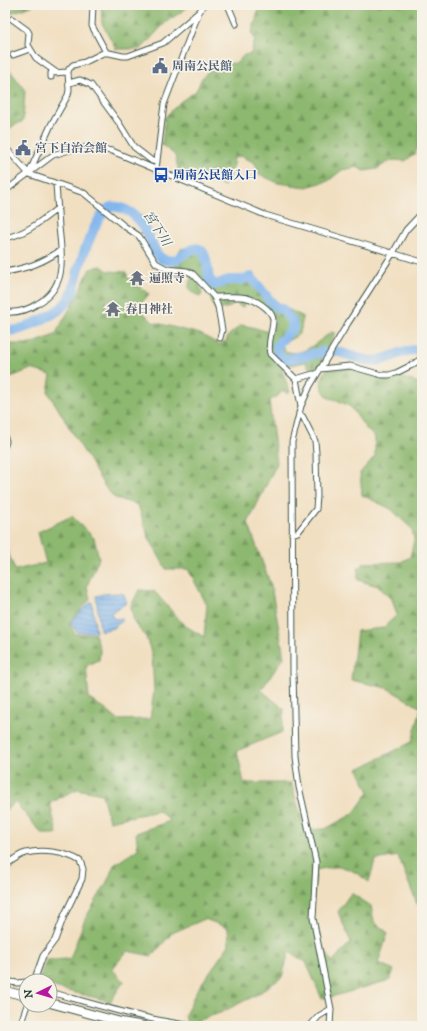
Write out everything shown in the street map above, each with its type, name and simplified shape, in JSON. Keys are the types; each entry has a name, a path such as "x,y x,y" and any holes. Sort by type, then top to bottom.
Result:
{"highway":[{"path":"5,991 18,994"},
{"path":"58,1005 121,1022 144,1026"}],"street":[{"path":"93,5 92,26 106,52"},
{"path":"29,174 51,125 68,95 68,72 73,65 83,63 106,52 128,56 163,43 199,12 204,5"},
{"path":"228,5 236,24"},
{"path":"156,169 164,104 199,12"},
{"path":"12,19 27,30 30,50 36,58 57,73"},
{"path":"13,55 30,50"},
{"path":"51,77 51,73 68,72"},
{"path":"69,83 80,80 91,85 119,123 134,147 152,161 157,162"},
{"path":"5,147 29,174 84,193 98,203 115,219 139,236 152,259 156,263 170,270 189,272 196,278 214,297 219,310 222,330 220,338"},
{"path":"5,191 59,153 76,148 92,148 112,152 156,169 265,215 422,262"},
{"path":"5,312 21,311 32,308 47,297 53,290 60,274 62,265 56,184"},
{"path":"5,238 22,233 39,223 58,208"},
{"path":"330,1026 331,1009 312,918 316,862 299,787 295,756 292,442 301,406 319,371 406,230 422,213"},
{"path":"5,272 38,264 61,250"},
{"path":"214,297 250,298 260,302 272,313 273,322 269,339 270,354 296,379 301,406"},
{"path":"296,379 319,371 350,366 382,375 389,375 412,365 422,358"},
{"path":"292,534 298,532 316,509 317,496 315,441 303,417 299,413"},
{"path":"5,438 5,444"},
{"path":"5,866 18,856 26,853 44,851 75,858 80,861 83,869 82,879 64,916 55,940 43,956 36,973"},
{"path":"5,981 18,983"},
{"path":"58,994 124,1012 176,1024 194,1026"},
{"path":"310,1026 319,1016 331,1009"},
{"path":"20,1026 24,1013"}],"green space":[{"path":"5,5 34,5 5,15"},
{"path":"101,5 191,5 165,23 141,49 116,49 102,23"},
{"path":"260,5 422,5 422,111 419,125 418,146 415,154 405,161 395,160 386,163 377,169 364,171 357,167 342,170 328,181 306,187 278,183 259,174 255,163 241,156 234,158 232,171 224,186 186,175 178,169 175,155 162,145 165,117 180,102 196,91 202,78 215,64 237,63 244,55 251,54 255,39 252,33"},
{"path":"5,68 9,69 25,90 23,121 13,126 5,133"},
{"path":"194,246 200,248 206,255 213,279 217,280 243,276 252,279 260,284 274,299 289,310 302,316 300,333 282,345 285,351 292,353 310,348 332,332 335,333 319,366 313,370 308,367 306,362 285,366 282,370 290,392 287,394 285,391 281,391 279,395 269,401 277,463 248,523 271,586 284,657 261,690 284,709 282,732 237,751 244,783 291,783 305,830 325,829 353,814 369,792 358,769 412,742 421,708 387,688 351,680 357,631 383,628 397,615 392,599 378,586 358,580 358,569 364,563 401,562 410,557 414,540 412,529 391,509 362,495 360,473 375,456 375,437 366,429 351,407 329,398 322,388 322,378 326,370 353,368 383,378 397,376 422,384 422,904 417,904 398,856 375,860 369,882 356,873 344,868 332,867 316,870 312,909 316,935 332,962 351,942 338,912 351,893 371,906 374,922 388,933 378,963 394,970 390,980 322,999 306,962 289,952 282,977 258,994 220,1013 187,1024 185,1015 197,990 229,945 228,928 205,919 172,933 152,956 127,951 112,969 124,981 110,1002 58,988 58,973 42,973 46,960 70,959 85,919 107,882 114,865 138,849 136,833 170,821 159,811 109,821 102,794 77,789 50,803 57,834 42,834 15,802 5,811 5,544 15,570 46,563 38,532 72,516 94,538 99,558 87,586 90,599 69,623 75,634 95,634 100,650 99,660 86,666 89,699 118,720 150,719 154,690 152,655 146,637 134,623 131,606 139,590 154,591 184,625 204,637 207,605 188,569 166,569 148,536 138,505 115,498 105,487 48,392 51,375 31,369 11,377 5,344 31,344 55,335 90,269 101,266 108,271 126,272 128,278 149,294 138,307 153,322 200,334 220,345 221,342 226,342 228,336 241,325 272,333 274,319 273,315 266,308 248,299 243,307 239,306 237,301 231,307 216,311 208,288 203,280 199,276 198,280 202,294 200,297 189,290 191,271 173,265 172,260 181,249","holes":["116,299 120,305 119,312 115,315 110,315 106,309 106,302"]}],"water":[{"path":"119,593 124,594 127,603 111,614 114,619 122,618 122,621 113,628 102,631 100,630 96,596"},
{"path":"92,602 96,632 77,632 70,623 87,605"}],"waterway":[{"name":"宮下川","path":"5,330 18,330 25,328 59,310 65,304 72,292 84,253 96,224 106,210 111,207 117,207 122,208 136,216 146,230 156,252 163,259 176,260 189,251 199,249 205,256 209,279 215,285 229,280 241,280 251,277 272,303 278,308 282,309 292,321 293,328 277,345 278,355 283,360 323,352"},
{"name":"宮下川","path":"335,351 372,361 384,359 408,351 422,350"}],"place":[{"name":"周南公民館","path":"160,66"},
{"name":"宮下自治会館","path":"23,148"},
{"name":"周南公民館入口","path":"161,175"},
{"name":"遍照寺","path":"137,278"},
{"name":"春日神社","path":"113,309"}]}
